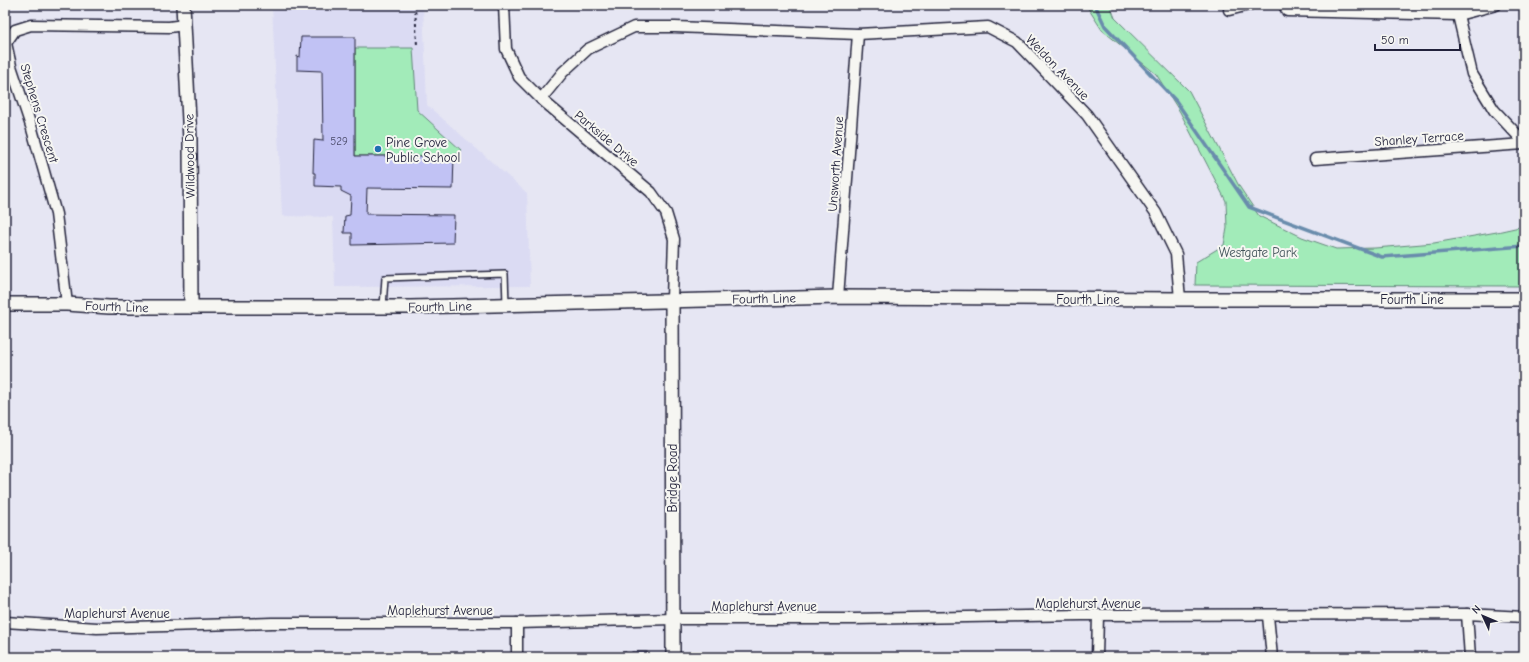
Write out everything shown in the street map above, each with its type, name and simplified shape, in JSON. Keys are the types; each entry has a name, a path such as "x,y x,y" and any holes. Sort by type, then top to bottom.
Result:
{"street":[{"name":"Wildwood Drive","path":"183,5 190,140 191,307"},
{"name":"Parkside Drive","path":"504,5 506,49 519,77 541,99 651,192 666,213 674,239 672,300"},
{"path":"1229,10 1249,5"},
{"path":"1284,5 1286,11 1458,15 1496,5"},
{"name":"Shanley Terrace","path":"1458,15 1472,74 1494,110 1524,143"},
{"name":"Stephens Crescent","path":"67,304 56,214 32,129 11,66 6,43 15,30 30,25 184,26"},
{"name":"Weldon Avenue","path":"541,99 562,72 588,49 634,27 675,26 858,34 988,28 1017,42 1087,115 1156,213 1176,254 1180,300"},
{"name":"Unsworth Avenue","path":"838,296 858,34"},
{"name":"Shanley Terrace","path":"1315,158 1524,143"},
{"name":"Fourth Line","path":"5,304 67,304 109,307 383,307 838,296 1180,300 1524,298"},
{"name":"Bridge Road","path":"672,300 673,657"},
{"path":"1467,614 1470,657"},
{"name":"Maplehurst Avenue","path":"5,622 97,628 272,623 516,622 673,619 854,619 1098,615 1268,616 1467,614 1524,617"},
{"path":"1097,657 1098,615"},
{"path":"1268,616 1272,657"},
{"path":"516,622 517,657"}],"lane":[{"path":"383,307 384,278 505,274 506,304"}],"path":[{"path":"415,5 417,46"}],"shaded area":[{"name":"Pine Grove Public School","path":"272,5 423,5 427,105 527,193 530,286 335,287 333,217 282,216"}],"green space":[{"name":"Westgate Park","path":"1086,5 1110,5 1115,18 1189,91 1239,186 1259,216 1302,237 1336,249 1375,248 1434,243 1524,226 1524,286 1195,285 1196,262 1224,245 1227,228 1226,201 1180,112 1156,74 1102,30"},
{"path":"355,48 413,48 417,110 461,150 454,156 355,156"}],"building":[{"name":"Pine Grove Public School","path":"301,37 355,37 355,156 454,156 453,189 367,188 366,214 454,215 453,243 352,245 352,233 344,233 345,216 350,215 351,196 341,191 341,187 315,186 315,173 313,173 314,140 323,141 322,71 297,70 297,56 300,57"},
{"path":"626,652 626,657 612,657 613,653"},
{"path":"632,652 647,652 647,657 632,657"},
{"path":"562,653 562,657 547,657 547,654"}],"waterway":[{"path":"1095,5 1105,26 1176,101 1249,207 1382,257 1524,246"}],"place":[{"name":"Pine Grove Public School","path":"378,149"}]}
